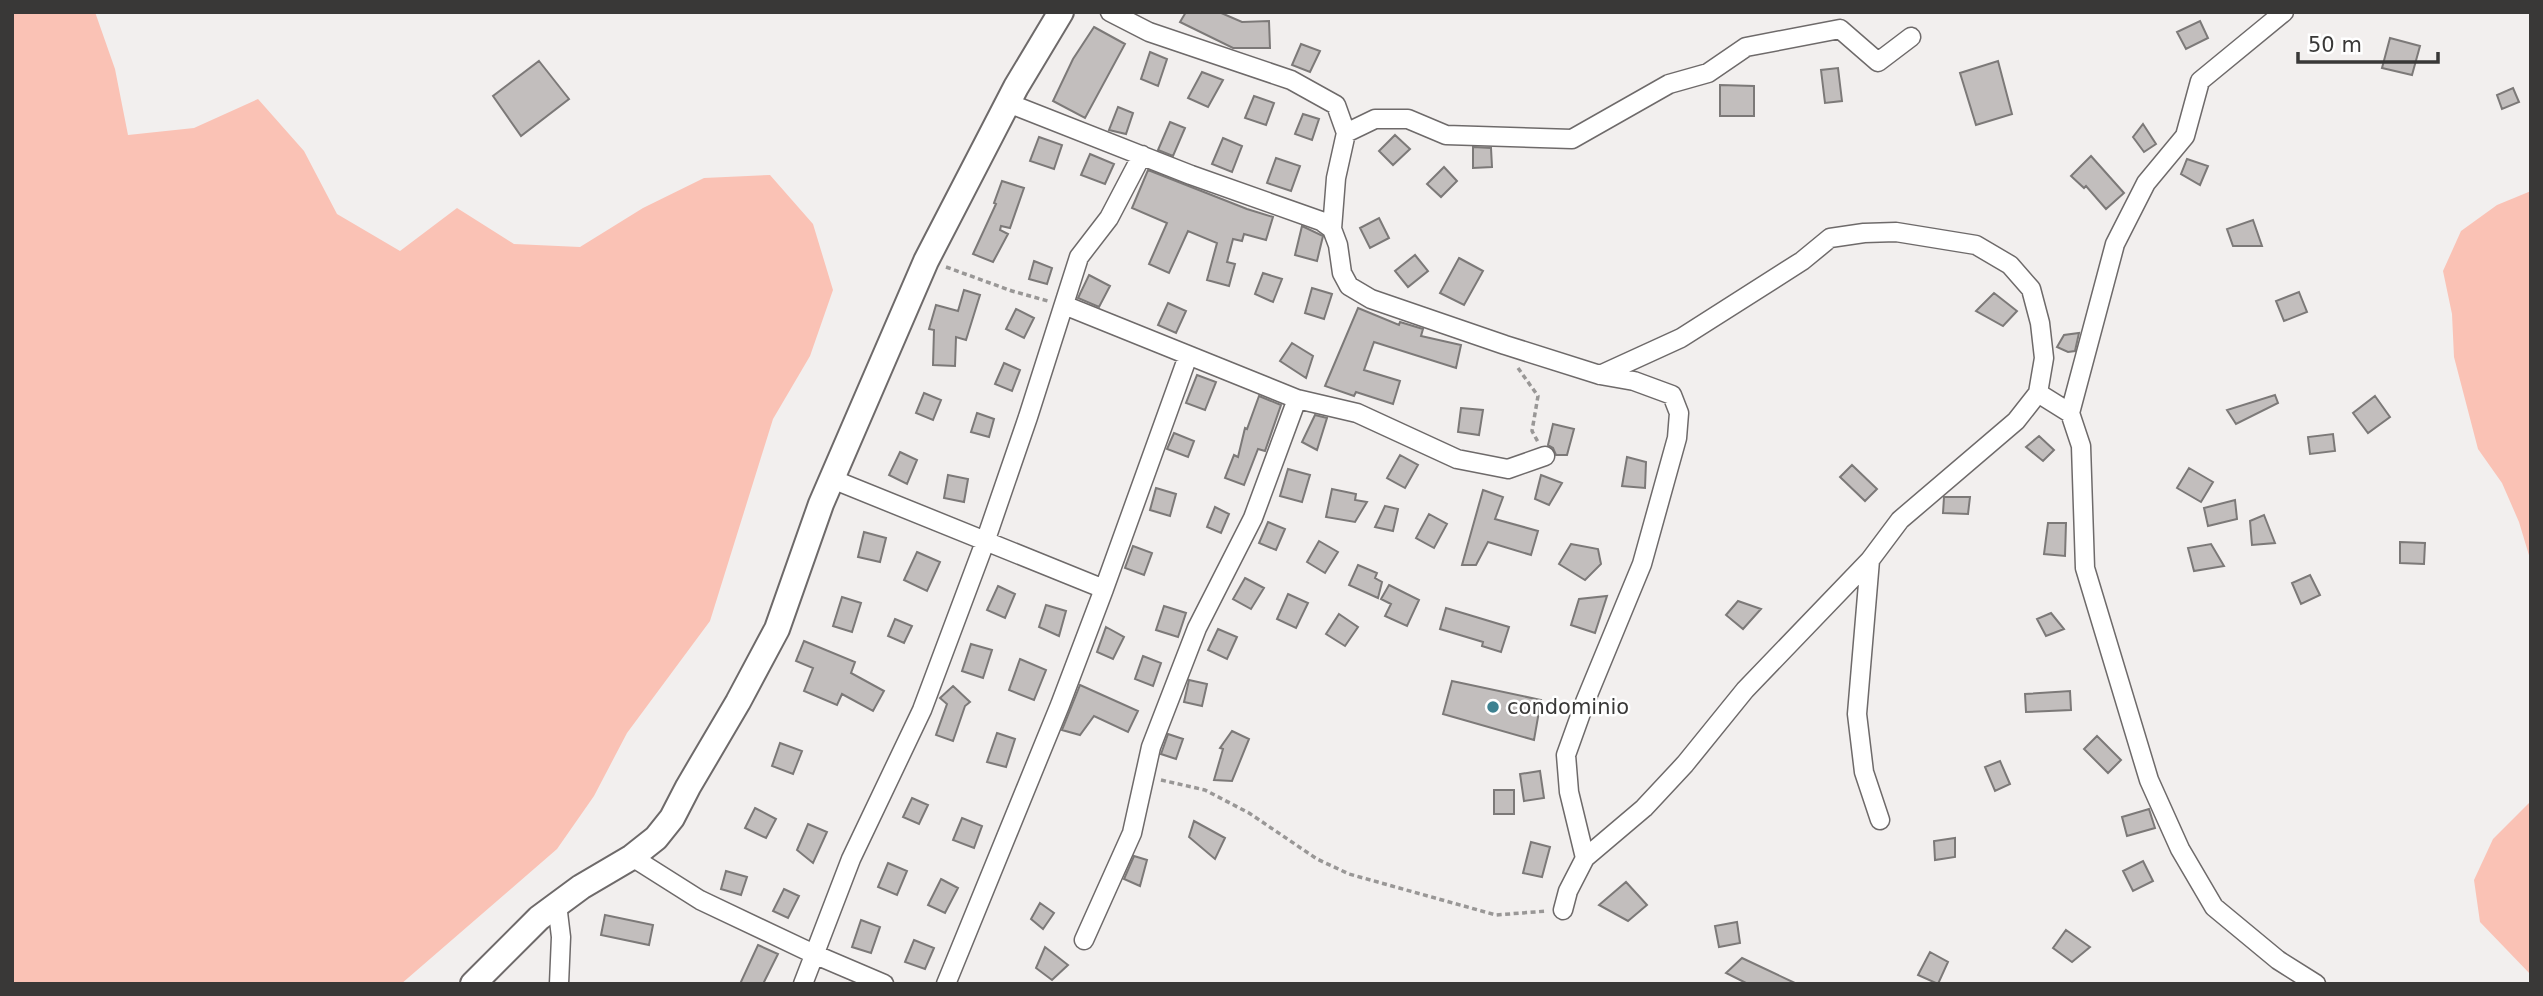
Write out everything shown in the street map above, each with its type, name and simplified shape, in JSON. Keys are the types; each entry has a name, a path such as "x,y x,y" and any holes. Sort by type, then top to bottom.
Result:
{"main road":[{"path":"473,984 539,918 581,887 632,857 656,838 673,818 770,642 832,479 926,261 1008,103 1060,12"}],"street":[{"path":"1110,12 1149,32 1292,80 1336,105 1346,133 1336,178 1332,229 1338,245 1342,273 1349,286 1371,299 1500,343 1600,375 1634,381 1672,395 1679,413 1677,438 1642,564 1566,755 1569,792 1585,858"},
{"path":"2284,12 2200,81 2185,136 2146,183 2115,244 2070,413 2081,446 2085,568 2149,780 2180,849 2214,907 2278,960 2316,984"},
{"path":"1346,133 1375,119 1408,118 1446,135 1572,139 1669,84 1708,73 1746,47 1840,29 1878,62 1911,37"},
{"path":"1008,103 1250,197 1321,221 1332,229"},
{"path":"803,984 851,859 922,710 985,542 1079,257 1110,218 1142,155"},
{"path":"1563,910 1567,891 1585,858 1644,808 1685,764 1745,690 1870,560 1900,520 2016,421 2038,393 2043,358 2031,289 2010,265 1976,245 1896,232 1864,233 1830,238 1802,261 1681,338 1600,375"},
{"path":"1063,305 1297,399 1357,413 1457,459 1508,469 1545,456"},
{"path":"946,984 1104,589 1188,356"},
{"path":"2038,393 2070,413"},
{"path":"1084,940 1132,833 1151,747 1197,628 1253,518 1297,399"},
{"path":"832,479 1104,589"},
{"path":"1870,560 1857,714 1864,772 1880,820"},
{"path":"632,857 700,900 816,956 884,984"},
{"path":"557,904 561,937 559,984"}],"path":[{"path":"926,261 1012,291 1063,305"},
{"path":"1500,343 1538,396 1532,431 1545,456"},
{"path":"1143,776 1205,790 1249,813 1317,859 1349,874 1496,915 1563,910"}],"shaded area":[{"path":"12,12 95,12 115,69 128,135 194,128 258,99 304,151 337,214 400,251 457,208 514,244 580,247 643,208 704,178 770,175 813,224 833,290 810,356 773,419 710,621 627,733 594,796 557,849 401,984 12,984"},
{"path":"2531,191 2531,562 2519,522 2502,483 2478,449 2454,357 2452,314 2443,271 2461,231 2497,205"},
{"path":"2531,801 2531,975 2480,922 2474,880 2493,839"}],"building":[{"path":"1186,12 1219,12 1242,22 1269,21 1270,48 1233,48 1180,22"},
{"path":"2200,21 2208,38 2186,49 2177,32"},
{"path":"1094,27 1125,44 1085,118 1053,101 1073,59"},
{"path":"2390,38 2420,46 2412,75 2382,68"},
{"path":"1301,44 1320,51 1310,72 1292,65"},
{"path":"1150,52 1167,59 1158,86 1141,79"},
{"path":"539,61 569,99 521,136 493,96"},
{"path":"1998,61 2012,114 1976,125 1960,73"},
{"path":"1838,68 1842,101 1825,103 1821,70"},
{"path":"1202,72 1223,80 1208,107 1188,98"},
{"path":"1720,85 1754,86 1754,116 1720,116"},
{"path":"2513,88 2519,102 2502,109 2497,95"},
{"path":"1254,96 1274,103 1266,125 1245,118"},
{"path":"1118,107 1133,113 1126,134 1109,130"},
{"path":"1303,114 1319,119 1312,140 1295,134"},
{"path":"1170,122 1185,128 1173,156 1158,150"},
{"path":"2143,124 2156,144 2144,152 2133,137"},
{"path":"1395,135 1410,149 1393,165 1379,151"},
{"path":"1039,137 1062,145 1054,169 1030,161"},
{"path":"1223,138 1242,146 1232,172 1212,164"},
{"path":"1473,147 1491,148 1492,167 1473,168"},
{"path":"1090,154 1114,164 1105,184 1081,175"},
{"path":"2091,156 2124,193 2106,209 2086,186 2084,188 2071,176"},
{"path":"1276,158 1300,166 1291,191 1267,183"},
{"path":"2187,159 2208,166 2200,185 2181,174"},
{"path":"1444,167 1457,181 1441,197 1427,184"},
{"path":"1148,170 1273,217 1266,240 1244,234 1242,241 1233,239 1227,262 1235,264 1229,286 1207,280 1217,243 1188,231 1169,273 1149,264 1167,223 1132,208"},
{"path":"1002,181 1024,188 1010,228 1001,226 1000,230 1008,234 993,262 973,254 996,204 994,203"},
{"path":"1379,218 1389,238 1370,248 1360,228"},
{"path":"2253,220 2262,246 2233,246 2227,229"},
{"path":"1302,226 1323,236 1317,261 1295,255"},
{"path":"1415,255 1428,271 1408,287 1395,271"},
{"path":"1459,258 1483,271 1464,305 1440,293"},
{"path":"1034,261 1052,268 1047,284 1029,279"},
{"path":"1263,273 1282,279 1273,302 1255,294"},
{"path":"1089,275 1110,286 1099,307 1078,298"},
{"path":"1312,288 1332,294 1324,319 1305,313"},
{"path":"964,290 980,295 966,340 956,337 955,366 933,365 934,330 929,329 936,305 958,311"},
{"path":"2299,292 2307,312 2284,321 2276,301"},
{"path":"1994,293 2017,311 2003,326 1976,311"},
{"path":"1168,303 1186,311 1176,333 1158,325"},
{"path":"1358,308 1399,325 1400,322 1423,329 1421,336 1461,345 1456,368 1374,342 1364,370 1400,381 1393,404 1356,392 1354,396 1325,386"},
{"path":"1016,309 1034,318 1024,338 1006,329"},
{"path":"2079,333 2075,351 2068,352 2057,347 2064,335"},
{"path":"1292,343 1313,356 1306,378 1280,361"},
{"path":"1004,363 1020,370 1012,391 995,384"},
{"path":"1197,375 1216,382 1205,410 1186,403"},
{"path":"924,393 941,400 933,420 916,413"},
{"path":"2275,395 2278,403 2236,424 2227,410"},
{"path":"1259,396 1281,405 1265,451 1258,449 1244,485 1225,478 1234,455 1238,457 1245,428 1247,429"},
{"path":"2375,396 2390,417 2368,433 2353,413"},
{"path":"1461,408 1483,410 1479,435 1458,432"},
{"path":"977,413 994,419 989,437 971,432"},
{"path":"1315,415 1327,418 1317,450 1302,442"},
{"path":"1553,424 1574,429 1567,455 1556,455 1548,445"},
{"path":"1174,433 1194,441 1188,457 1167,449"},
{"path":"2333,434 2335,451 2310,454 2308,437"},
{"path":"2039,436 2054,450 2043,461 2026,447"},
{"path":"900,452 917,460 907,484 889,475"},
{"path":"1400,455 1418,465 1405,488 1387,478"},
{"path":"1627,457 1646,462 1645,488 1622,486"},
{"path":"1852,465 1877,489 1865,501 1840,477"},
{"path":"2189,468 2213,482 2201,502 2177,488"},
{"path":"1288,469 1310,475 1302,502 1280,496"},
{"path":"948,475 968,479 964,502 944,498"},
{"path":"1541,475 1562,483 1549,505 1535,499"},
{"path":"1156,488 1176,494 1170,516 1150,510"},
{"path":"1332,489 1356,494 1355,500 1367,502 1355,522 1326,517"},
{"path":"1483,490 1503,497 1495,519 1538,531 1531,555 1488,542 1476,565 1462,565"},
{"path":"1944,497 1970,497 1968,514 1943,513"},
{"path":"2235,500 2237,519 2208,526 2204,508"},
{"path":"1385,506 1398,509 1393,531 1375,527"},
{"path":"1215,507 1229,514 1221,533 1207,527"},
{"path":"1429,514 1447,524 1434,548 1416,538"},
{"path":"2264,515 2275,543 2252,545 2250,521"},
{"path":"1268,522 1285,529 1276,550 1259,543"},
{"path":"2048,523 2066,523 2065,556 2044,554"},
{"path":"864,532 886,538 880,562 858,557"},
{"path":"1319,541 1338,552 1325,573 1307,562"},
{"path":"2400,542 2425,543 2424,564 2400,563"},
{"path":"1571,544 1598,549 1601,564 1585,580 1559,564"},
{"path":"2211,544 2224,566 2194,571 2188,548"},
{"path":"1133,546 1152,553 1144,575 1125,568"},
{"path":"917,552 940,562 927,591 904,580"},
{"path":"1358,565 1377,573 1375,578 1382,582 1378,598 1349,585"},
{"path":"2310,575 2320,595 2301,604 2292,583"},
{"path":"1245,578 1264,588 1251,609 1233,599"},
{"path":"1389,585 1419,600 1407,626 1385,616 1391,604 1381,599"},
{"path":"998,586 1015,594 1005,618 987,610"},
{"path":"1288,594 1308,603 1296,628 1277,619"},
{"path":"1607,596 1595,633 1571,625 1579,599"},
{"path":"842,597 861,603 852,632 833,626"},
{"path":"1738,601 1761,609 1743,629 1726,615"},
{"path":"1046,605 1066,611 1059,636 1039,627"},
{"path":"1164,606 1186,613 1178,637 1156,630"},
{"path":"1446,608 1509,627 1501,652 1482,646 1483,642 1440,629"},
{"path":"2051,613 2064,629 2046,636 2037,619"},
{"path":"1339,614 1358,627 1345,646 1326,634"},
{"path":"895,619 912,626 904,643 888,636"},
{"path":"1106,627 1124,637 1113,659 1097,652"},
{"path":"1218,629 1237,637 1227,659 1208,650"},
{"path":"804,641 855,662 851,673 884,691 873,711 842,694 837,705 804,691 813,668 796,661"},
{"path":"971,644 992,650 983,678 962,671"},
{"path":"1143,656 1161,663 1153,686 1135,679"},
{"path":"1020,659 1046,670 1034,700 1009,690"},
{"path":"1189,680 1207,684 1202,706 1184,702"},
{"name":"condominio","path":"1452,681 1541,700 1534,740 1443,714"},
{"path":"1080,685 1138,711 1128,732 1094,716 1080,735 1062,730"},
{"path":"953,686 970,702 965,706 953,741 936,735 947,704 940,698"},
{"path":"2070,691 2071,710 2026,712 2025,694"},
{"path":"1232,731 1249,739 1232,781 1214,780 1223,749 1220,748"},
{"path":"997,733 1015,739 1006,767 987,762"},
{"path":"1168,734 1183,739 1176,759 1161,754"},
{"path":"2097,736 2121,760 2108,773 2084,749"},
{"path":"780,743 802,751 793,774 772,766"},
{"path":"2000,761 2010,784 1995,791 1985,767"},
{"path":"1540,771 1544,798 1524,801 1520,774"},
{"path":"1494,790 1514,790 1514,814 1494,814"},
{"path":"912,798 928,805 919,824 903,817"},
{"path":"755,808 776,819 766,838 745,828"},
{"path":"2149,809 2155,828 2127,836 2122,817"},
{"path":"962,818 982,826 974,848 953,840"},
{"path":"1194,821 1225,838 1215,859 1189,837"},
{"path":"808,824 827,832 813,863 797,850"},
{"path":"1955,838 1955,857 1935,860 1934,841"},
{"path":"1531,842 1550,847 1542,877 1523,873"},
{"path":"1134,856 1147,860 1140,886 1124,879"},
{"path":"2143,861 2153,881 2133,891 2123,871"},
{"path":"888,863 907,871 897,895 878,887"},
{"path":"726,871 747,877 741,895 721,889"},
{"path":"941,879 958,888 945,913 928,905"},
{"path":"1626,882 1647,905 1628,921 1599,905"},
{"path":"784,889 799,896 788,918 773,911"},
{"path":"1040,903 1054,913 1043,929 1031,919"},
{"path":"605,915 653,925 649,945 601,935"},
{"path":"861,920 880,927 871,953 852,947"},
{"path":"1737,922 1740,943 1719,947 1715,926"},
{"path":"2066,930 2090,947 2072,962 2053,948"},
{"path":"914,940 934,948 925,969 905,962"},
{"path":"758,945 778,954 763,984 740,984"},
{"path":"1045,947 1068,965 1052,980 1036,968"},
{"path":"1930,952 1948,962 1938,984 1918,975"},
{"path":"1742,958 1797,984 1748,984 1726,973"}],"place":[{"name":"condominio","path":"1493,707"}]}
